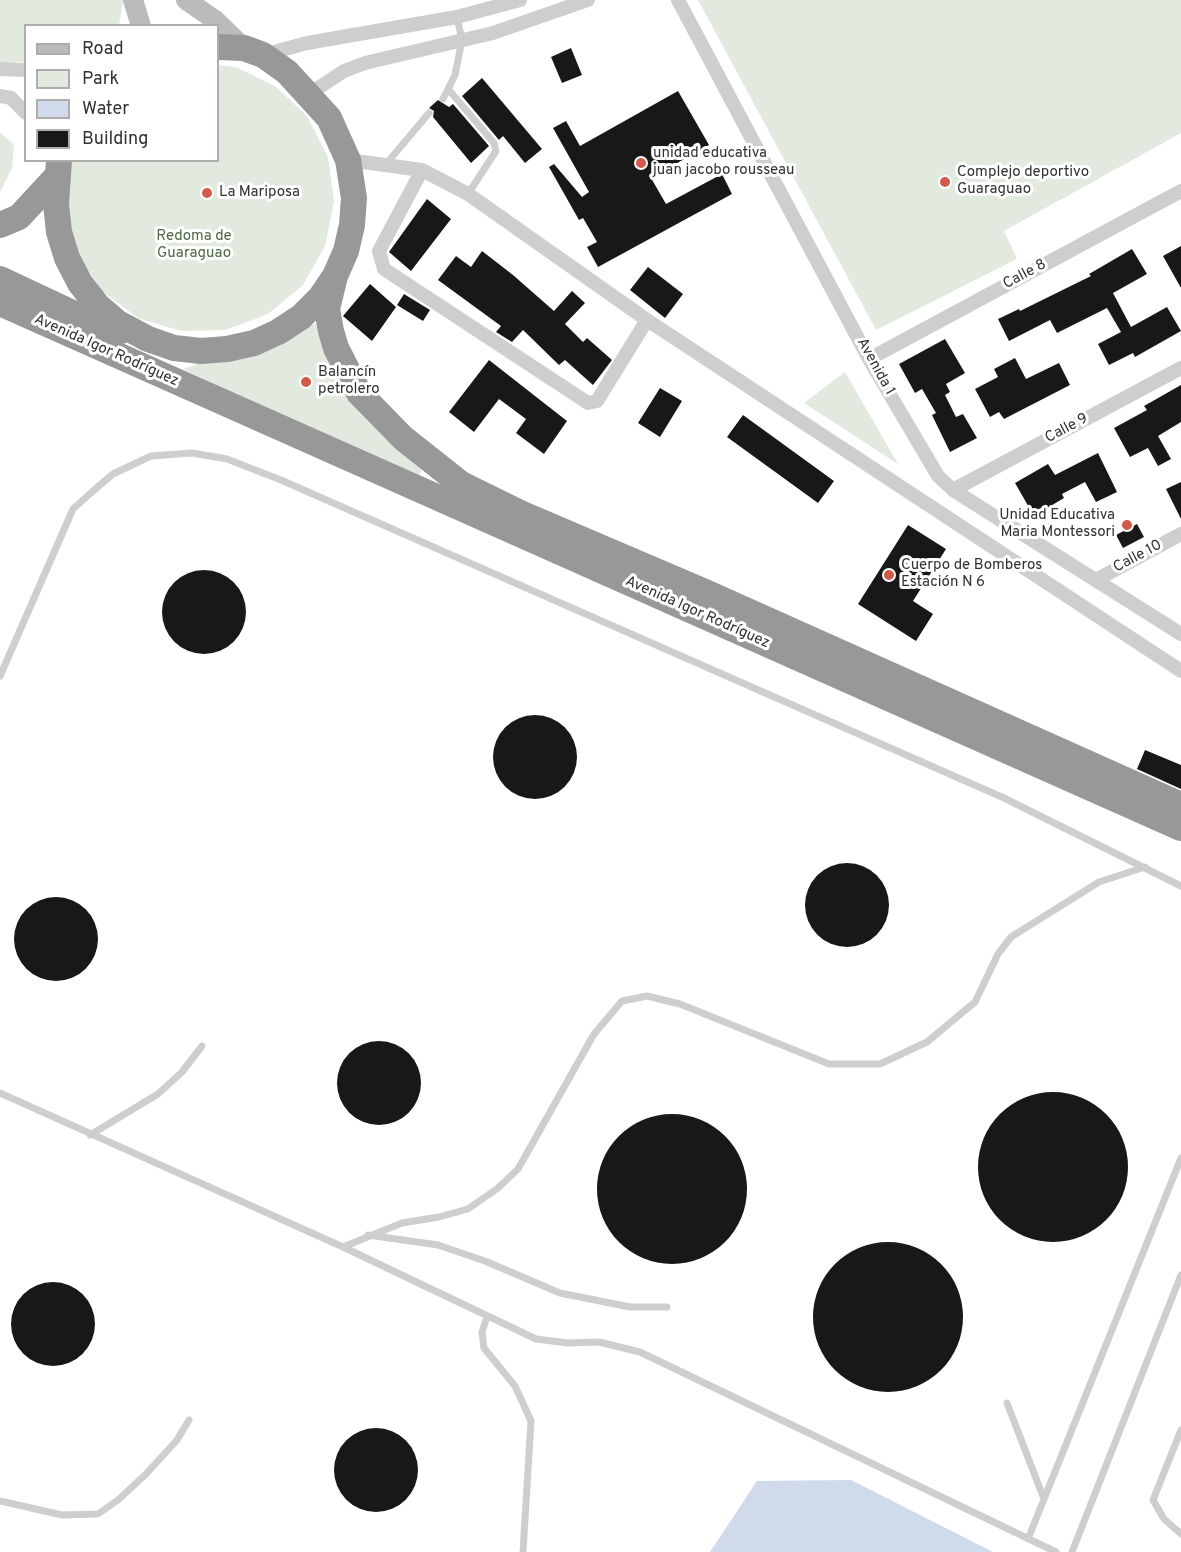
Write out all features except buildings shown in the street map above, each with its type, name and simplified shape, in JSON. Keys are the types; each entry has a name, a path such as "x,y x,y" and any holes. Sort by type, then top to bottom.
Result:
{"highway":[{"path":"0,279 98,325 174,348 201,351 227,349 254,343 278,332 300,317 320,298 335,276 346,251 352,225 354,198 348,160 329,118 309,94 254,51 219,47"},
{"path":"58,165 56,204 59,232 67,258 80,283 97,305 118,323 145,338"},
{"path":"0,225 19,217 58,165"},
{"name":"Avenida Igor Rodríguez","path":"335,276 327,309 331,331 336,348 359,393 403,438 460,484 520,513 705,592 1181,805"},
{"name":"Avenida Igor Rodríguez","path":"0,303 1181,828"},
{"name":"Avenida Igor Rodríguez","path":"145,338 169,364 213,399"}],"street":[{"path":"133,0 140,24"},
{"path":"186,0 254,51 457,17 520,0"},
{"path":"309,94 344,71 365,63 462,40 561,12 588,0"},
{"name":"Avenida 1","path":"678,0 870,358 938,476 953,490 1181,634"},
{"path":"0,69 24,70"},
{"path":"0,96 11,98 24,111"},
{"path":"348,160 387,163 422,170 468,194 648,320 1181,671"},
{"path":"422,170 379,250 384,269 588,403 597,401 648,320"},
{"name":"Calle 8","path":"870,358 1181,191"},
{"name":"Calle 9","path":"953,490 1181,368"},
{"name":"Calle 10","path":"1096,580 1181,534"}],"lane":[{"path":"443,99 455,75 462,40 457,17"},
{"path":"449,90 494,143 496,151 468,194"},
{"path":"387,163 429,113"},
{"path":"0,676 73,509 113,474 151,456 192,453 227,459 281,480 1004,798 1181,886"},
{"path":"343,1247 402,1223 439,1218 468,1209 498,1188 518,1169 594,1034 622,1001 647,996 680,1004 829,1064 880,1064 927,1042 975,1002 998,954 1011,937 1099,882 1145,867"},
{"path":"90,1135 158,1094 182,1072 202,1046"},
{"path":"0,1093 343,1247 536,1339 568,1343 599,1342 639,1352 1056,1552"},
{"path":"1028,1539 1181,1158"},
{"path":"368,1235 438,1245 485,1261 560,1293 630,1307 667,1306"},
{"path":"1072,1552 1181,1275"},
{"path":"487,1317 482,1332 484,1348 515,1386 531,1421 523,1552"},
{"path":"1007,1403 1044,1499"},
{"path":"0,1501 62,1515 98,1514 118,1500 146,1474 177,1440 189,1419"},
{"path":"1181,1430 1153,1500 1164,1519 1181,1534"}],"green space":[{"path":"0,0 123,1 119,24 24,24 24,62 0,63"},
{"name":"Complejo deportivo Guaraguao","path":"698,0 1181,0 1181,133 1004,231 1017,259 876,330"},
{"name":"Redoma de Guaraguao","path":"219,65 236,67 275,86 307,116 328,157 334,201 325,246 303,285 268,314 226,330 181,331 138,318 102,291 77,253 65,211 70,162 219,162"},
{"path":"0,132 14,145 12,168 0,192"},
{"path":"318,323 347,399 422,470 416,481 183,369"},
{"path":"845,372 898,464 804,403"}],"water":[{"path":"851,1480 993,1552 710,1552 757,1481"}],"place":[{"name":"unidad educativa juan jacobo rousseau","path":"641,163"},
{"name":"Complejo deportivo Guaraguao","path":"945,182"},
{"name":"La Mariposa","path":"207,193"},
{"name":"Balancín petrolero","path":"306,382"},
{"name":"Unidad Educativa Maria Montessori","path":"1127,525"},
{"name":"Cuerpo de Bomberos Estación N 6","path":"889,575"}]}
